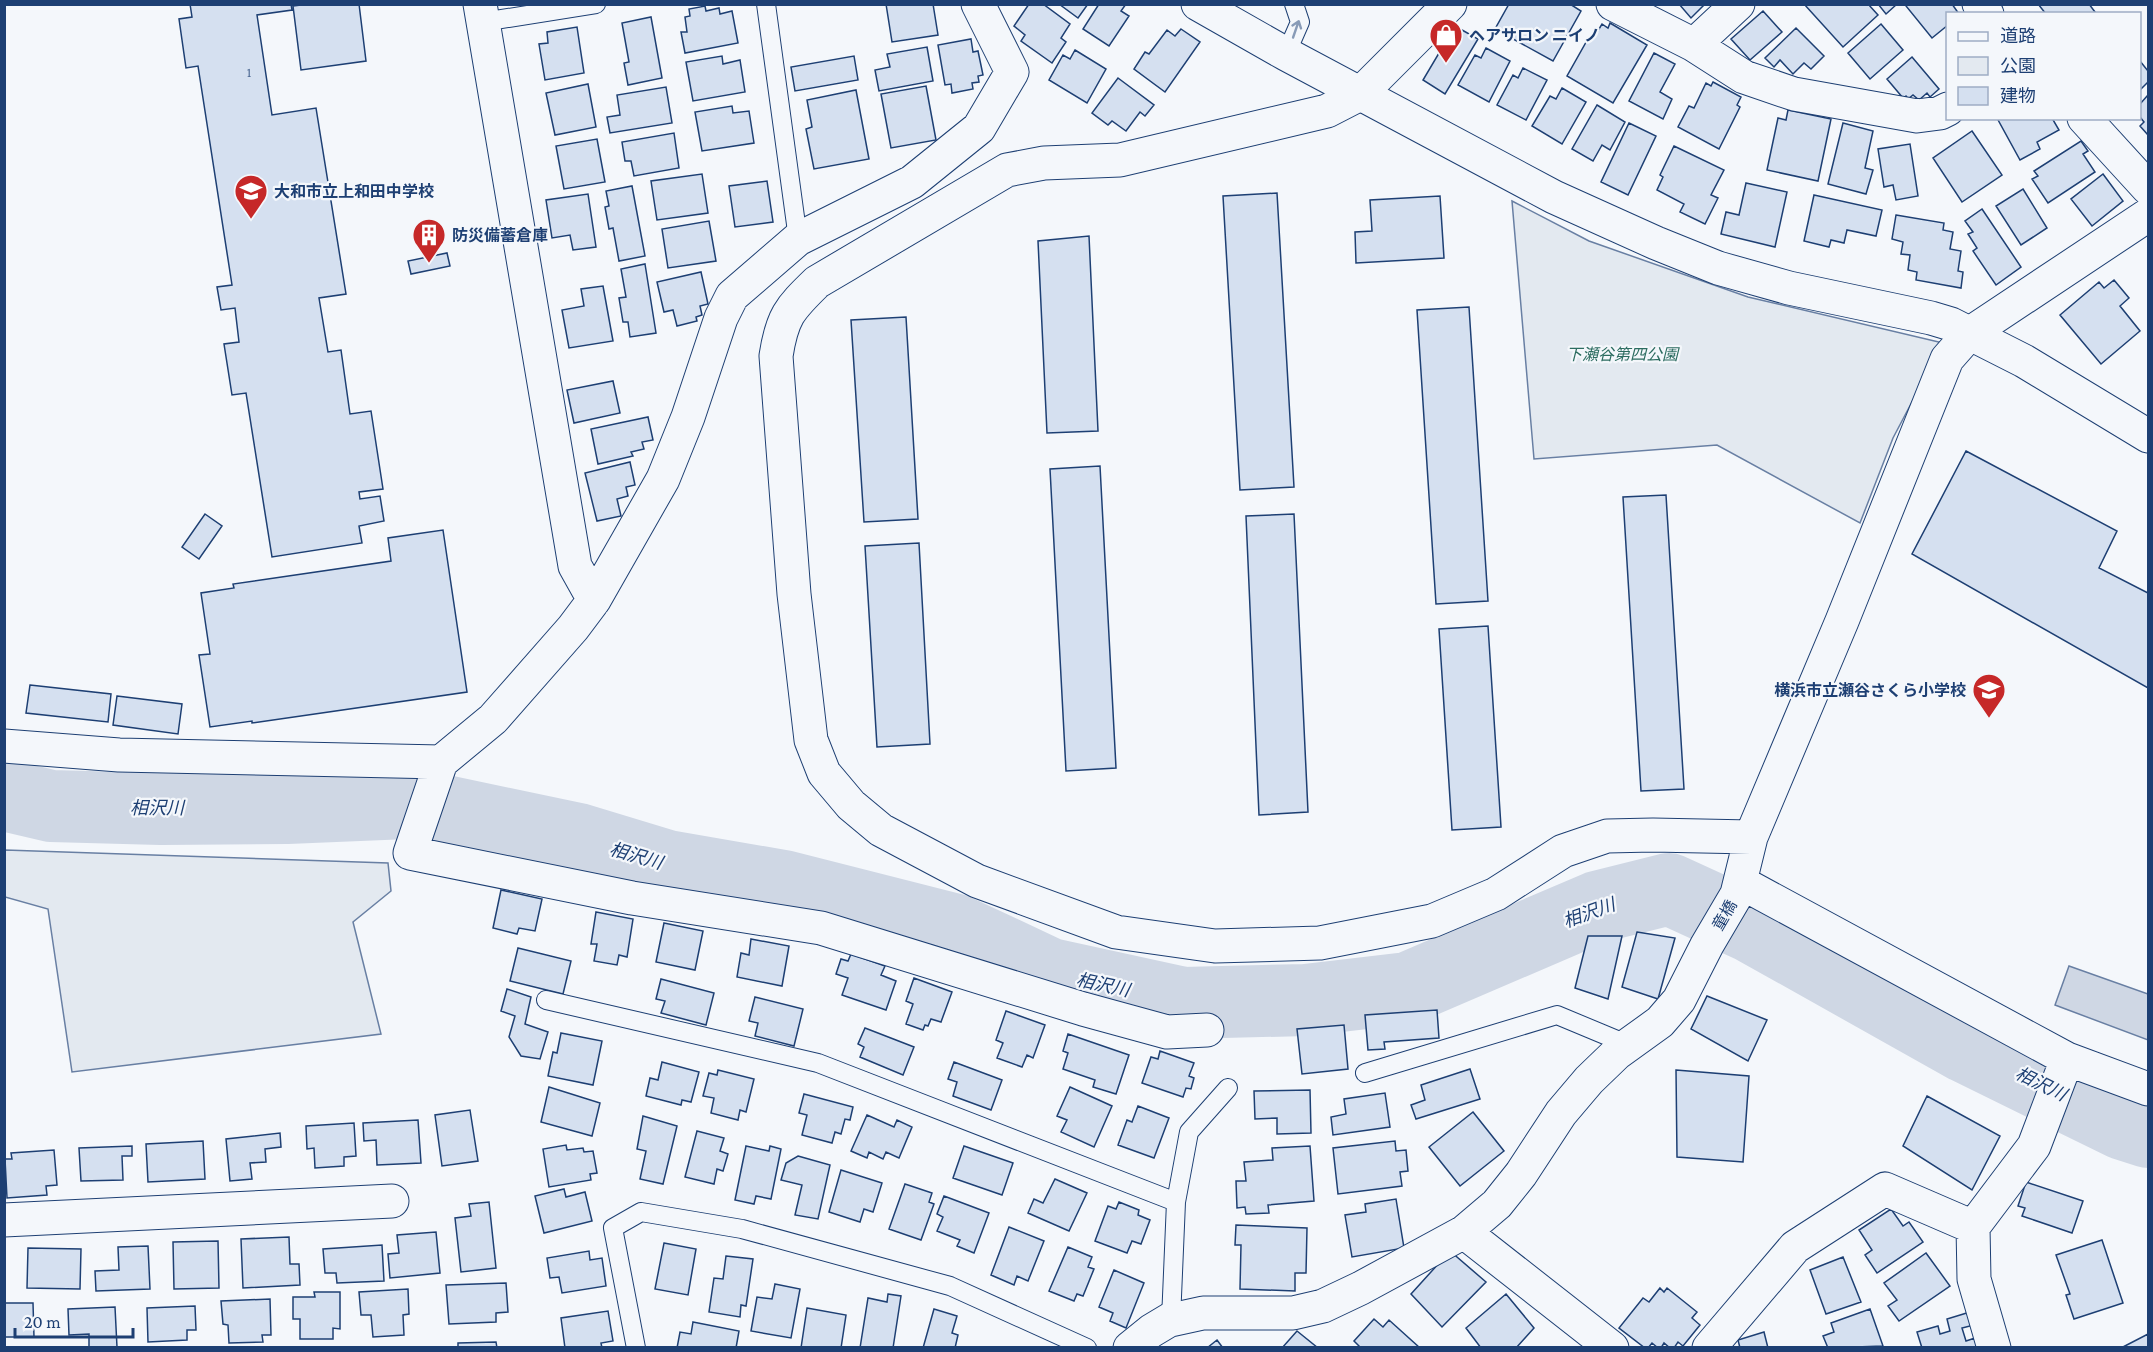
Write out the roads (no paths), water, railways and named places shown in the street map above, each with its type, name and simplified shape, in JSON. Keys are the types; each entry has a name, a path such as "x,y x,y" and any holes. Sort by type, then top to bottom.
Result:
{"street":[{"path":"978,4 1012,72 979,128 912,182 798,239 732,296 721,318 688,417 663,478 594,600 573,628 493,718 435,777 410,853 633,898 821,928 1083,1009 1167,1032 1207,1030"},
{"path":"1198,4 1286,54 1554,197 1718,268 1789,288 1951,324 2024,361 2148,436"},
{"path":"1450,4 1360,94 1327,111 1120,160 1044,163 1007,170 817,282 793,305 780,332 776,356 794,594 811,740 824,773 851,805 881,830 977,881 1116,932 1215,946 1320,943 1432,921 1496,894 1563,851 1607,836 1751,837"},
{"path":"1613,4 1694,45 1744,77 1794,94 1917,116 1940,113 1946,110"},
{"path":"1694,45 1738,4"},
{"path":"482,13 575,566 594,600"},
{"path":"2086,120 2148,188"},
{"name":"童橋","path":"1130,1347 1171,1319 1203,1313 1293,1314 1323,1306 1464,1232 1497,1204 1521,1174 1561,1113 1589,1080 1617,1053 1660,1022 1679,1000 1738,888 1751,837 1842,621 1947,360 1969,334 2148,215"},
{"path":"4,746 435,777"},
{"path":"1738,888 2064,1066 2148,1089"},
{"path":"1994,1347 1974,1279 1973,1227 2034,1146 2064,1066"},
{"path":"1709,1347 1795,1247 1885,1189 1973,1227"},
{"path":"4,1220 392,1201"},
{"path":"1464,1232 1612,1347"}],"lane":[{"path":"482,13 596,4"},
{"path":"766,4 798,239"},
{"path":"1286,54 1300,22 1294,4"},
{"path":"546,1000 818,1063 1176,1202"},
{"path":"1365,1073 1557,1015 1629,1045"},
{"path":"1171,1320 1176,1202 1189,1132 1228,1088"},
{"path":"636,1347 612,1228 641,1212 742,1229 950,1286 1087,1347"}],"waterway":[{"name":"相沢川","path":"4,795 51,806 161,809 287,808 407,803 578,839 667,866 783,886 956,930 1050,974 1183,1003 1306,1000 1408,988 1597,907 1669,889 1752,927 1966,1047 2123,1124 2148,1132"}],"place":[{"name":"ヘアサロン ニイノ","path":"1446,64"},
{"name":"大和市立上和田中学校","path":"251,220"},
{"name":"防災備蓄倉庫","path":"429,264"},
{"name":"横浜市立瀬谷さくら小学校","path":"1989,719"}],"park label":[{"name":"下瀬谷第四公園","path":"1622,354"}]}
